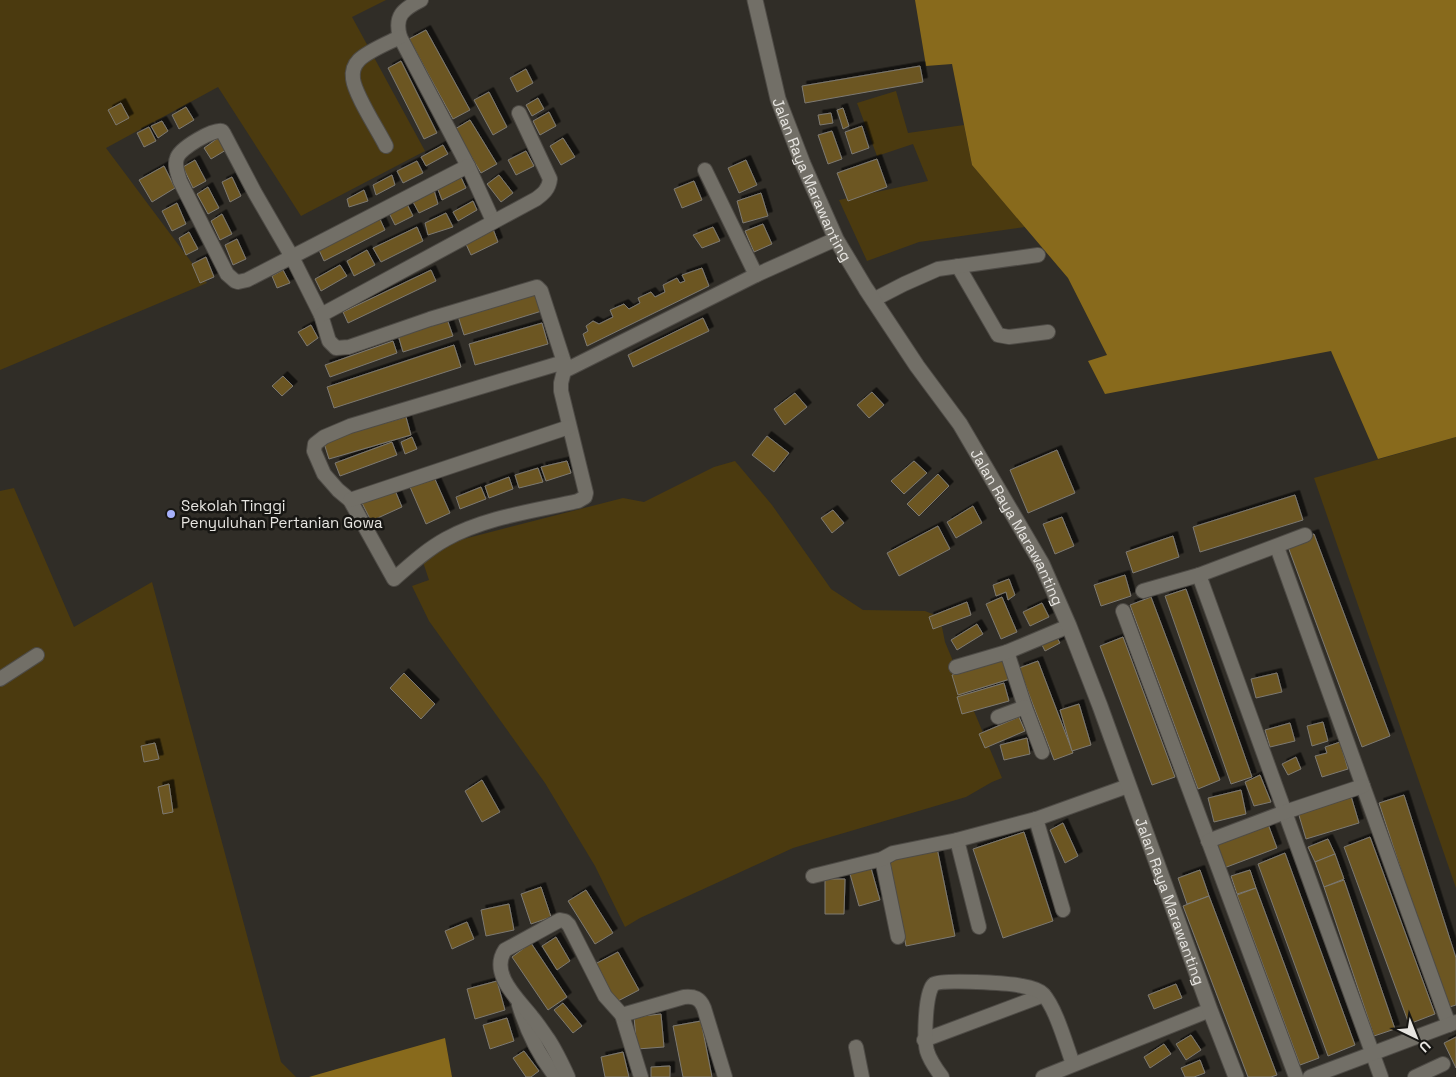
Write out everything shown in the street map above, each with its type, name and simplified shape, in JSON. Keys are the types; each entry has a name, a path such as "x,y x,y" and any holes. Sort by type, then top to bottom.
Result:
{"street":[{"path":"421,0 410,6 398,18 397,25 400,37 468,166 493,221"},
{"name":"Jalan Raya Marawanting","path":"755,0 778,99 803,164 836,239 873,300 917,366 960,424 1035,550 1070,626 1236,1077"},
{"path":"386,146 358,91 353,78 353,72 359,60 400,37"},
{"path":"321,315 542,194 550,183 549,175 519,113"},
{"path":"468,166 292,257 247,280 238,282 230,279 180,181 176,164 180,151 216,131 222,131 292,257 321,315 329,341 336,348 345,348 537,287 541,291 564,367 561,392 586,493 584,499 518,514 460,532 424,553 394,579 350,500 330,482 317,463 314,451 318,440 359,423 564,367 836,239"},
{"path":"705,170 756,276"},
{"path":"873,300 930,271 1038,255"},
{"path":"958,266 998,335 1009,337 1048,332"},
{"path":"350,500 569,427"},
{"path":"1143,591 1199,575 1305,535"},
{"path":"1276,547 1363,786 1453,1024 1310,1077"},
{"path":"1199,575 1381,1077"},
{"path":"1123,611 1296,1077"},
{"path":"956,667 1007,652 1070,626"},
{"path":"1007,652 1024,707 1042,752"},
{"path":"0,679 37,655"},
{"path":"998,717 1024,707"},
{"path":"812,876 882,859 893,853 956,840 1036,819 1128,786"},
{"path":"1208,841 1285,812 1363,786"},
{"path":"1036,819 1063,910"},
{"path":"956,840 979,927"},
{"path":"882,859 898,937"},
{"path":"556,1077 545,1063 525,1025 517,1000 501,971 499,963 505,950 560,920 565,921 569,925 605,996 622,1014 641,1077"},
{"path":"942,1077 932,1062 924,1040 928,995 932,986 937,983 1010,984 1032,988 1044,995 1057,1022 1073,1064"},
{"path":"924,1040 1044,995"},
{"path":"622,1014 684,997 696,997 704,1008 725,1077"},
{"path":"517,1000 549,1040 568,1077"},
{"path":"1043,1077 1210,1010"},
{"path":"856,1048 862,1077"},
{"path":"1415,1077 1443,1064"}],"shaded area":[{"path":"0,0 386,0 352,17 425,151 301,216 218,87 106,148 207,283 0,370"},
{"path":"915,0 1456,0 1456,437 1378,459 1331,351 1105,394 1088,361 1107,355 1068,278 972,165 952,64 926,66"},
{"path":"896,91 908,133 964,125 972,165 1025,227 919,242 867,261 839,200 928,181 913,144 877,156 857,103"},
{"path":"1456,437 1456,888 1314,478"},
{"path":"735,461 772,505 831,589 863,610 925,611 940,617 945,642 1002,778 966,797 793,848 640,918 625,927 595,866 545,783 429,621 412,586 429,580 420,553 456,541 623,498 644,502 714,467"},
{"path":"14,488 74,627 152,582 281,1062 296,1077 0,1077 0,491"},
{"path":"445,1038 452,1077 309,1077"}],"building":[{"path":"426,30 470,110 453,119 409,39"},
{"path":"401,61 437,133 424,139 388,68"},
{"path":"920,66 923,82 805,103 802,86"},
{"path":"526,69 533,83 517,92 510,78"},
{"path":"489,92 507,127 493,135 474,100"},
{"path":"538,98 544,109 532,116 526,105"},
{"path":"121,103 129,118 116,125 108,110"},
{"path":"186,107 194,120 179,129 172,115"},
{"path":"843,108 849,126 843,129 837,110"},
{"path":"549,112 556,126 540,135 533,121"},
{"path":"831,113 833,123 820,125 818,115"},
{"path":"470,120 497,164 481,173 455,129"},
{"path":"162,121 168,131 158,138 151,126"},
{"path":"862,126 869,148 852,154 845,132"},
{"path":"149,127 156,141 144,147 137,133"},
{"path":"832,131 842,159 828,164 818,135"},
{"path":"218,138 226,150 211,159 204,148"},
{"path":"563,138 575,157 561,165 550,146"},
{"path":"443,145 448,154 426,166 421,157"},
{"path":"526,151 534,166 516,175 508,160"},
{"path":"877,159 887,187 848,201 837,173"},
{"path":"195,160 206,181 193,188 183,167"},
{"path":"746,160 757,185 739,193 728,168"},
{"path":"417,161 423,173 403,183 397,171"},
{"path":"164,166 175,188 152,202 139,180"},
{"path":"392,175 395,185 376,195 373,185"},
{"path":"460,175 466,188 442,200 437,187"},
{"path":"499,175 513,193 501,202 487,184"},
{"path":"232,177 241,196 230,202 222,182"},
{"path":"694,181 702,200 682,208 674,189"},
{"path":"208,187 219,208 208,214 197,194"},
{"path":"364,190 368,201 349,207 347,199"},
{"path":"434,190 438,204 419,213 412,200"},
{"path":"761,193 768,216 743,223 737,201"},
{"path":"473,201 477,210 458,221 453,212"},
{"path":"177,203 186,224 172,231 162,211"},
{"path":"407,204 413,216 395,225 389,213"},
{"path":"446,213 453,227 428,235 425,223"},
{"path":"222,214 232,234 220,240 211,221"},
{"path":"379,217 385,230 324,261 318,248"},
{"path":"763,224 772,244 754,252 745,231"},
{"path":"417,227 423,241 381,262 373,248"},
{"path":"713,227 720,241 702,248 693,235"},
{"path":"493,229 498,242 471,255 465,242"},
{"path":"189,232 198,249 186,255 179,238"},
{"path":"237,239 246,259 233,265 225,245"},
{"path":"367,250 375,265 354,276 347,261"},
{"path":"206,257 214,277 200,283 192,264"},
{"path":"340,265 347,276 321,291 315,279"},
{"path":"702,268 709,286 587,346 583,334 588,331 586,326 593,321 599,324 613,317 610,310 624,304 629,309 640,303 638,298 651,292 655,297 665,292 663,285 677,278 680,283 685,281 682,275"},
{"path":"283,270 290,283 277,288 272,276"},
{"path":"431,270 436,281 348,323 343,312"},
{"path":"538,288 545,310 464,335 457,313"},
{"path":"703,318 709,331 633,367 628,355"},
{"path":"447,319 453,336 403,352 398,335"},
{"path":"542,323 548,344 475,365 469,344"},
{"path":"311,325 318,338 307,346 298,332"},
{"path":"393,341 397,353 330,377 325,365"},
{"path":"454,345 461,367 334,408 327,387"},
{"path":"283,376 293,386 282,396 272,386"},
{"path":"872,392 884,405 869,418 857,405"},
{"path":"795,393 807,407 785,425 774,409"},
{"path":"406,417 411,435 329,459 323,440"},
{"path":"767,436 789,453 774,472 752,455"},
{"path":"412,437 417,449 405,454 401,442"},
{"path":"392,442 397,455 340,476 335,463"},
{"path":"1057,450 1075,493 1028,513 1010,470"},
{"path":"567,461 571,473 546,481 541,467"},
{"path":"914,461 927,473 904,494 891,481"},
{"path":"538,468 543,482 519,488 515,475"},
{"path":"938,474 949,486 919,516 907,504"},
{"path":"434,477 450,513 426,524 410,487"},
{"path":"509,477 513,489 489,498 485,486"},
{"path":"481,487 486,499 460,509 456,497"},
{"path":"394,488 402,507 371,521 362,503"},
{"path":"1295,495 1303,520 1200,552 1193,527"},
{"path":"973,506 982,523 956,538 947,522"},
{"path":"833,510 844,523 832,533 821,518"},
{"path":"1062,517 1074,546 1055,554 1043,524"},
{"path":"938,526 950,549 899,576 887,553"},
{"path":"1314,534 1390,736 1362,747 1287,544"},
{"path":"1173,536 1179,557 1133,573 1126,552"},
{"path":"1125,575 1131,596 1101,606 1094,585"},
{"path":"1009,579 1015,595 1008,600 1006,592 996,596 993,585"},
{"path":"1186,589 1252,777 1231,784 1165,596"},
{"path":"1002,597 1017,632 1001,639 986,604"},
{"path":"1151,597 1220,780 1198,789 1130,605"},
{"path":"967,602 971,615 933,629 929,617"},
{"path":"1042,603 1049,617 1030,626 1023,612"},
{"path":"977,624 983,634 957,650 951,640"},
{"path":"1056,636 1060,643 1045,651 1041,643"},
{"path":"1123,637 1175,777 1152,785 1100,646"},
{"path":"1004,660 1010,679 958,695 952,675"},
{"path":"1038,661 1073,753 1054,760 1019,668"},
{"path":"404,673 435,704 421,719 390,688"},
{"path":"1277,673 1282,692 1256,698 1251,679"},
{"path":"1004,683 1009,701 962,714 957,697"},
{"path":"1079,704 1091,745 1072,751 1060,710"},
{"path":"1019,717 1025,731 985,748 979,734"},
{"path":"1323,722 1328,741 1312,746 1307,726"},
{"path":"1290,723 1295,741 1270,747 1265,730"},
{"path":"1027,738 1030,754 1004,760 1000,745"},
{"path":"1340,742 1348,769 1322,777 1315,756 1327,753 1325,747"},
{"path":"155,743 159,759 144,762 141,746"},
{"path":"1296,757 1301,769 1288,775 1282,764"},
{"path":"1260,775 1271,802 1254,806 1245,782"},
{"path":"482,780 500,812 482,822 465,791"},
{"path":"169,784 173,812 163,814 158,787"},
{"path":"1241,790 1246,814 1214,822 1208,798"},
{"path":"1404,795 1456,958 1456,1005 1446,1008 1379,803"},
{"path":"1351,796 1359,823 1306,839 1298,812"},
{"path":"1063,823 1078,856 1065,863 1050,830"},
{"path":"1268,824 1277,848 1224,868 1215,844"},
{"path":"1024,832 1053,921 1003,938 973,849"},
{"path":"1370,837 1435,1014 1409,1024 1344,847"},
{"path":"1328,839 1335,854 1315,862 1308,847"},
{"path":"937,848 955,936 906,946 889,858"},
{"path":"1285,853 1355,1045 1328,1056 1258,864"},
{"path":"1335,854 1344,879 1324,887 1315,862"},
{"path":"871,868 880,900 859,906 850,874"},
{"path":"1200,870 1209,896 1187,904 1178,878"},
{"path":"1250,870 1256,888 1237,894 1231,876"},
{"path":"825,879 845,879 844,914 825,914"},
{"path":"1344,880 1395,1029 1374,1036 1324,887"},
{"path":"541,887 551,917 531,924 521,894"},
{"path":"1256,888 1319,1058 1300,1065 1237,895"},
{"path":"586,890 613,933 595,944 568,901"},
{"path":"1209,896 1277,1075 1271,1077 1248,1077 1183,906"},
{"path":"509,904 514,930 486,936 481,910"},
{"path":"467,922 474,939 452,949 445,931"},
{"path":"556,937 570,961 557,970 542,946"},
{"path":"531,943 567,997 548,1010 512,957"},
{"path":"618,952 639,990 616,1002 595,964"},
{"path":"497,981 505,1010 475,1019 467,989"},
{"path":"1176,984 1182,998 1154,1009 1148,995"},
{"path":"563,1003 582,1026 573,1033 554,1010"},
{"path":"661,1014 664,1047 637,1049 634,1017"},
{"path":"507,1018 514,1041 490,1049 483,1025"},
{"path":"701,1021 712,1077 683,1077 673,1026"},
{"path":"1191,1035 1201,1050 1186,1060 1176,1044"},
{"path":"1456,1037 1456,1068 1444,1043"},
{"path":"1164,1044 1171,1054 1150,1068 1144,1057"},
{"path":"524,1051 539,1071 531,1077 526,1077 513,1058"},
{"path":"623,1052 629,1077 605,1077 601,1057"},
{"path":"1200,1060 1205,1073 1194,1077 1185,1077 1181,1068"},
{"path":"670,1066 670,1077 651,1077 651,1067"}],"place":[{"name":"Sekolah Tinggi Penyuluhan Pertanian Gowa","path":"171,514"}]}
